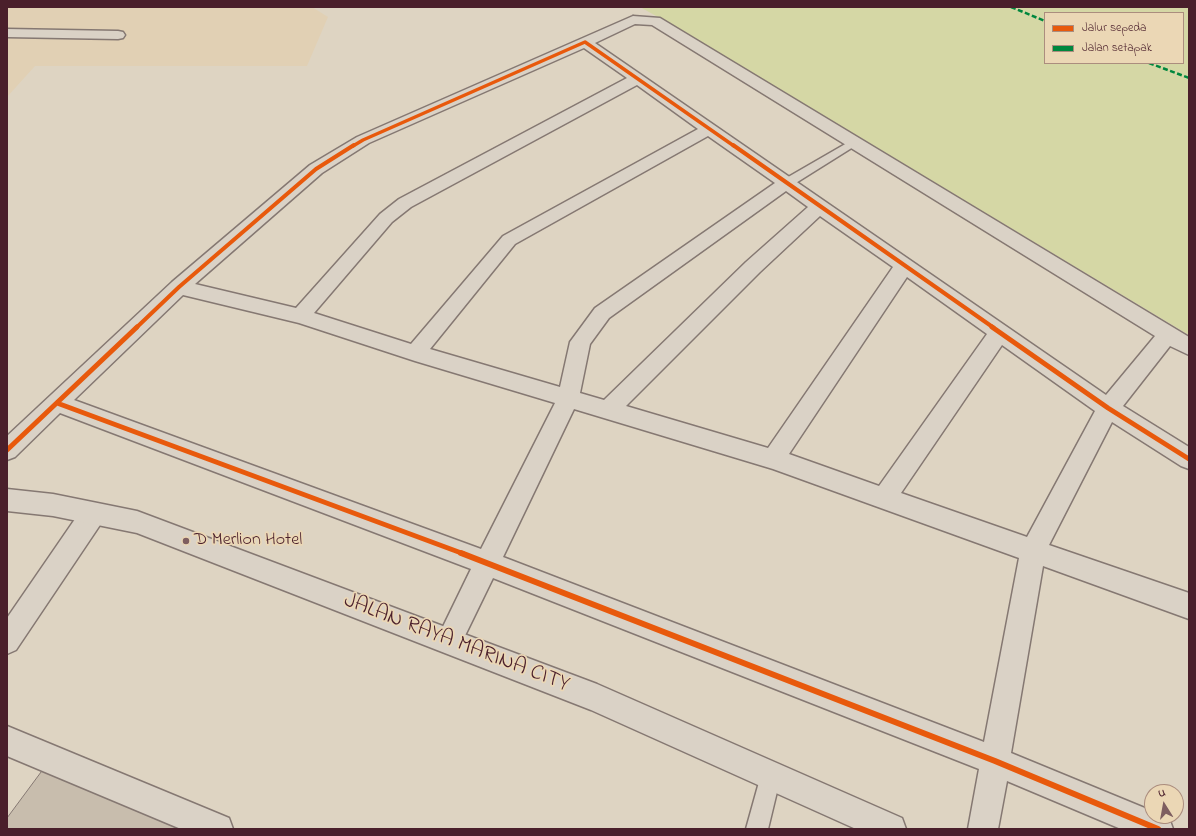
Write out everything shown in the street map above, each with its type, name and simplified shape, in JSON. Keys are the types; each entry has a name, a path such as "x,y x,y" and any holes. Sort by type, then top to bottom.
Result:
{"street":[{"path":"7,450 179,287 316,169 363,140 633,20 655,22 1189,347"},
{"path":"7,46 13,33 118,35"},
{"path":"585,42 1108,408 1189,459"},
{"path":"300,316 386,218 404,203 637,79"},
{"path":"415,353 509,240 709,129"},
{"path":"449,641 568,399 580,342 602,313 787,183"},
{"path":"608,410 752,267 820,206"},
{"path":"773,458 905,266"},
{"path":"179,287 300,316 415,353 568,399 773,458 1189,606"},
{"path":"884,498 1000,332"},
{"path":"983,829 1033,551 1108,408 1168,334"},
{"path":"57,403 487,563 995,761 1158,829"},
{"name":"JALAN RAYA MARINA CITY","path":"7,500 53,505 137,522 597,698 891,829"},
{"path":"7,641 93,514"},
{"path":"7,741 218,829"}],"lane":[{"path":"787,183 854,142"},
{"path":"757,829 771,775"}],"shaded area":[{"path":"7,7 312,7 328,17 307,66 35,66 7,97"}],"green space":[{"path":"640,7 1189,7 1189,335 674,26"}],"building":[{"path":"47,764 180,829 7,829 7,818"}],"marked path":[{"path":"1011,7 1044,21"},
{"path":"1152,64 1189,78"}],"cycle path":[{"path":"7,450 179,287 316,169 363,140 585,42 1108,408 1189,459"},
{"path":"57,403 487,563 995,761 1158,829"}],"place":[{"name":"D Merlion Hotel","path":"186,541"}]}
